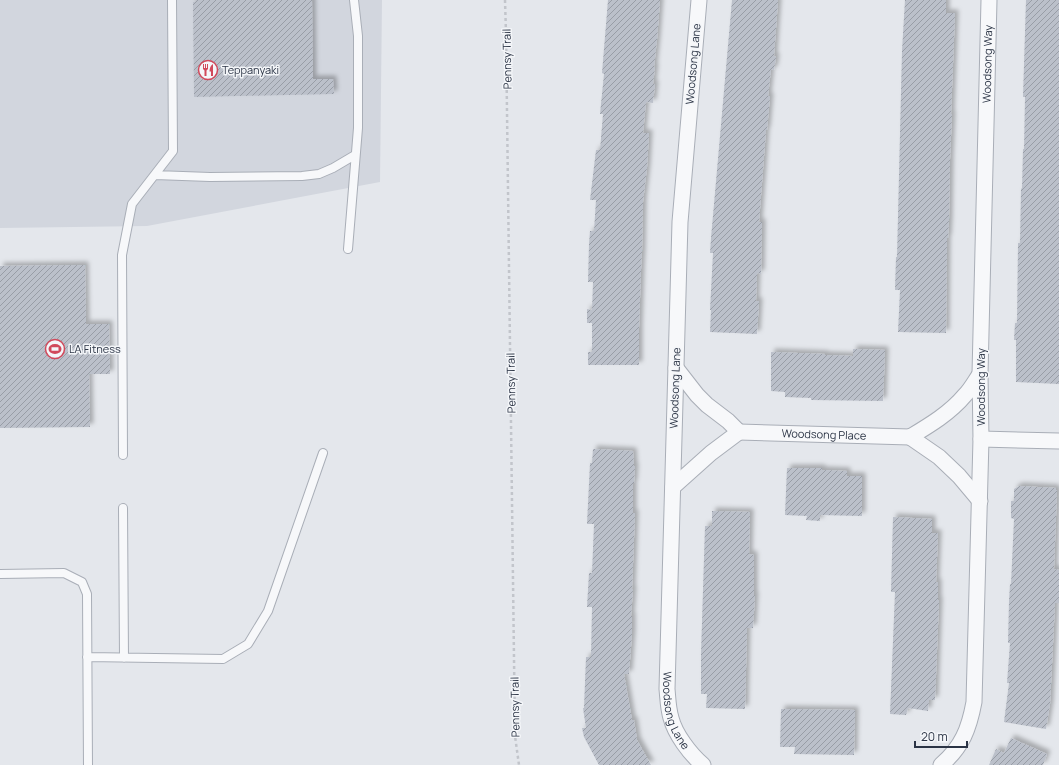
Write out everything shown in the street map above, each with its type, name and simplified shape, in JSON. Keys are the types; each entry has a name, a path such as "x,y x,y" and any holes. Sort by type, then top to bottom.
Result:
{"street":[{"name":"Woodsong Lane","path":"699,0 680,216 667,689 668,705 671,719 676,731 697,760 703,765"},
{"name":"Woodsong Way","path":"941,765 957,750 965,736 974,702 980,501 980,374 989,0"},
{"path":"672,487 711,453 739,432 728,421 707,405 676,368"},
{"path":"980,374 966,395 948,413 910,437 940,457 959,476 980,501"},
{"name":"Woodsong Place","path":"739,432 910,437"},
{"path":"981,439 1059,441"}],"lane":[{"path":"123,455 122,255 132,204 173,151 172,0"},
{"path":"348,249 358,128 358,36 354,0"},
{"path":"155,175 210,177 302,176 318,174 326,171 356,155"},
{"path":"87,657 223,659 248,644 268,611 324,453"},
{"path":"123,508 124,658"},
{"path":"0,574 64,573 82,582 87,594 88,765"}],"path":[{"name":"Pennsy Trail","path":"505,0 515,736 519,765"}],"shaded area":[{"path":"0,0 382,0 380,182 147,226 0,228"}],"building":[{"path":"196,0 312,0 313,79 333,79 334,94 194,97 193,2 196,2"},
{"path":"608,0 660,0 654,67 653,84 655,84 653,103 646,102 643,133 649,133 643,202 639,365 588,365 588,352 592,352 592,323 587,323 587,309 592,310 593,282 588,282 589,244 590,231 594,231 596,200 590,200 596,150 600,150 603,114 600,114 604,74 602,73"},
{"path":"732,0 778,0 774,56 776,57 774,70 771,69 768,96 770,96 759,222 762,222 761,274 757,273 756,301 759,301 757,334 710,332 713,253 710,253"},
{"path":"905,0 946,0 946,13 955,13 949,219 947,238 946,333 898,332 900,290 895,290 902,51"},
{"path":"1026,0 1059,0 1059,384 1016,382 1016,340 1014,340 1015,323 1017,323 1018,243 1020,243 1021,188 1022,189 1024,149 1025,97 1023,97"},
{"name":"LA Fitness","path":"85,265 86,324 109,324 110,374 89,374 90,427 0,428 0,266"},
{"path":"853,349 885,350 883,401 811,400 811,398 785,397 785,392 771,391 771,352 853,356"},
{"path":"593,449 633,451 635,466 633,483 633,513 635,513 631,616 632,633 629,674 624,674 637,740 651,765 599,765 584,737 582,728 586,728 583,708 586,657 591,657 592,607 587,607 589,573 592,573 594,524 587,524 590,463 592,463"},
{"path":"787,468 822,468 822,470 847,471 847,476 862,476 862,516 820,515 820,521 806,520 807,516 785,515"},
{"path":"1019,486 1056,488 1057,490 1054,569 1059,570 1059,603 1055,603 1050,704 1046,729 1004,722 1009,683 1007,683 1010,643 1008,643 1009,601 1014,519 1011,518 1011,501 1014,501 1014,489"},
{"path":"712,511 750,512 749,554 754,555 755,595 753,628 747,628 745,709 706,708 707,694 701,694 705,526 712,526"},
{"path":"893,517 932,519 932,533 938,533 936,582 938,582 939,600 935,700 929,700 928,711 908,708 906,715 890,714 895,592 891,592"},
{"path":"781,709 855,710 854,755 794,754 795,747 780,747"},
{"path":"1011,738 1047,754 1043,765 989,765 996,749 1004,753"}],"place":[{"name":"Teppanyaki","path":"208,70"},
{"name":"LA Fitness","path":"55,349"}]}
